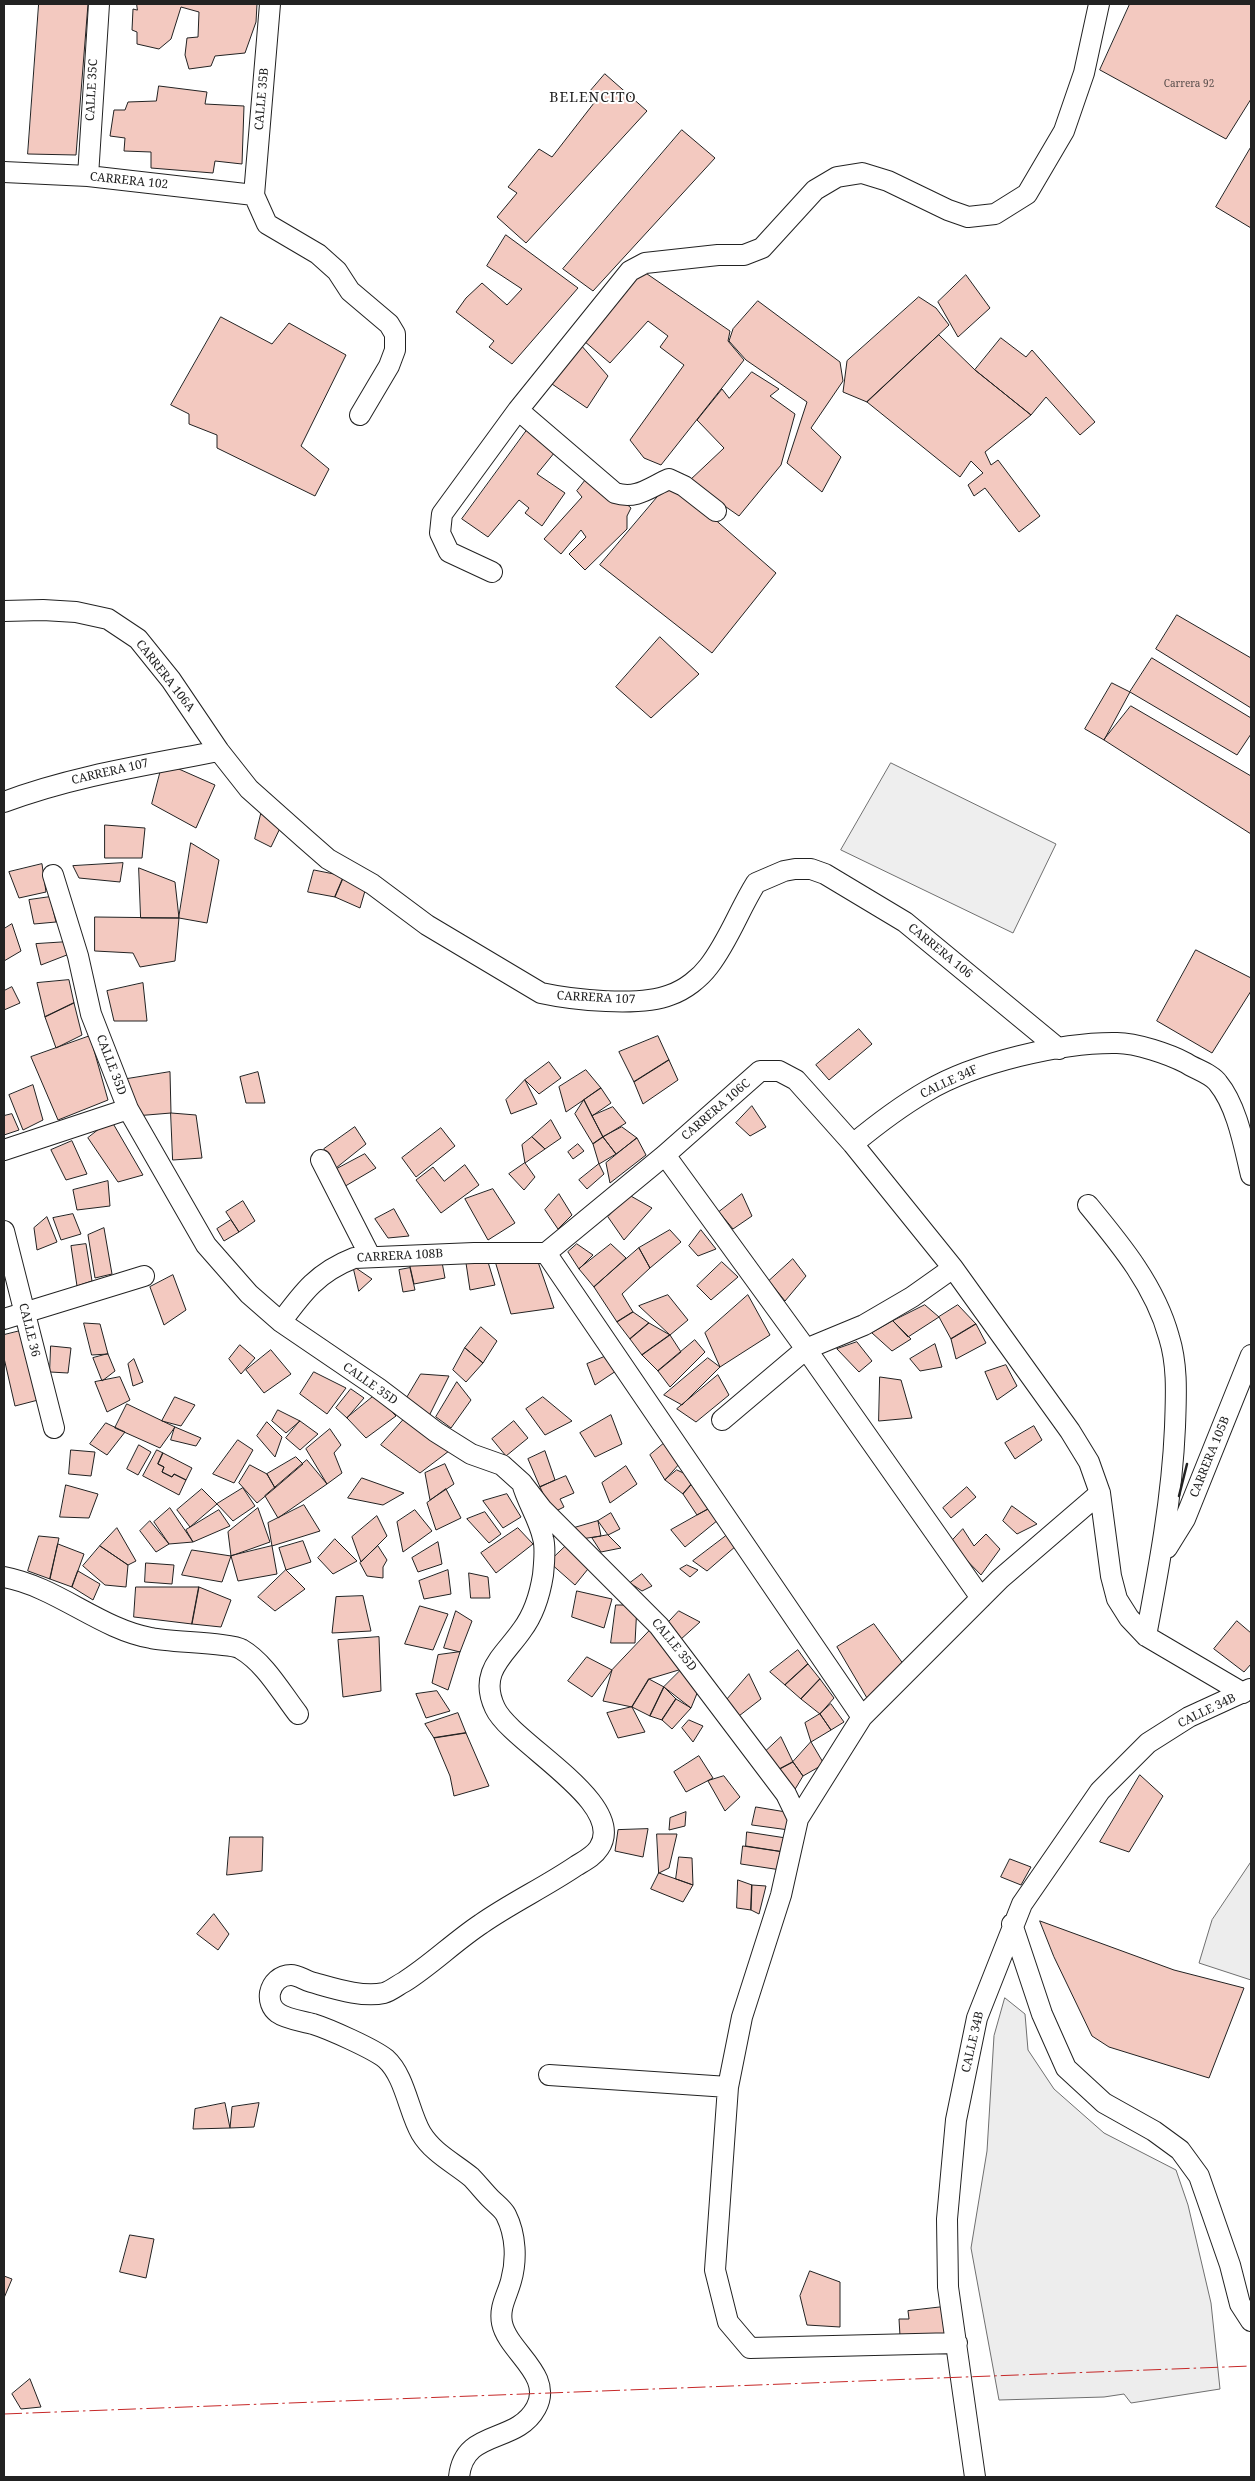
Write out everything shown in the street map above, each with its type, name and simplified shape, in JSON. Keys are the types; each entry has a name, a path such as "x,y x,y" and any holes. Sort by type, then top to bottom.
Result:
{"street":[{"name":"CALLE 35C","path":"88,176 98,4"},
{"name":"CALLE 35B","path":"254,195 270,4"},
{"path":"492,572 449,552 440,533 442,514 518,410 630,271 645,263 718,255 744,255 762,248 815,190 837,177 862,173 888,181 948,210 968,217 995,214 1028,194 1064,131 1084,73 1099,4"},
{"name":"CARRERA 102","path":"4,172 88,176 254,195"},
{"path":"254,195 268,224 318,254 337,271 350,291 389,324 395,334 395,350 389,366 360,415"},
{"path":"518,410 615,493 624,496 638,495 669,479 684,486 716,511"},
{"name":"CARRERA 106A","path":"4,612 60,611 108,619 138,640 155,659 219,751 249,789 284,819"},
{"name":"CARRERA 107","path":"4,802 47,787 142,764 219,751"},
{"name":"CARRERA 107","path":"284,819 328,859 372,884 426,925 542,993 563,998 639,1001 670,996 693,982 708,967 731,933 756,883 784,870 811,869"},
{"name":"CARRERA 106","path":"811,869 825,874 858,892 905,922 1059,1049"},
{"name":"CALLE 35D","path":"53,875 78,956 91,1014 128,1109 206,1245 249,1294 280,1322 378,1388 436,1432 471,1454 502,1465 522,1483 542,1508 659,1626 786,1794 798,1820"},
{"path":"1059,1049 1118,1042 1172,1056 1218,1081 1239,1124 1251,1175"},
{"name":"CALLE 34F","path":"853,1144 879,1123 928,1090 970,1070 1005,1060 1059,1049"},
{"name":"CARRERA 106C","path":"546,1253 665,1155 760,1071 779,1071 796,1080 853,1144 953,1268 1070,1431 1089,1462 1100,1493 1111,1576 1117,1599 1146,1636"},
{"path":"4,1150 128,1109"},
{"path":"665,1155 806,1349 982,1598"},
{"path":"321,1160 370,1256"},
{"path":"1088,1205 1119,1242 1152,1294 1171,1346 1176,1393 1170,1499 1162,1556 1146,1636 1247,1691"},
{"name":"CALLE 36","path":"4,1231 54,1428"},
{"path":"546,1253 862,1717"},
{"name":"CARRERA 108B","path":"280,1322 308,1286 322,1273 354,1258 370,1256 546,1253"},
{"path":"722,1420 806,1349 864,1325 912,1297 953,1268"},
{"path":"4,1319 144,1276"},
{"name":"CARRERA 105B","path":"1162,1556 1185,1519 1251,1356"},
{"path":"459,2477 461,2463 468,2451 526,2424 539,2403 540,2389 536,2374 506,2335 501,2320 502,2304 511,2281 516,2257 512,2234 505,2214 470,2177 440,2155 421,2132 412,2106 387,2060 330,2030 279,2014 272,2006 270,1996 273,1984 281,1977 294,1974 307,1981 365,1994 386,1992 426,1968 481,1924 558,1879 597,1852 603,1841 604,1828 596,1810 581,1789 506,1725 494,1707 489,1688 492,1668 504,1650 523,1630 538,1600 543,1572 544,1539 522,1483"},
{"path":"957,2343 750,2348 728,2322 715,2270 728,2087 742,2017 781,1895 798,1820 862,1717 1000,1579 1100,1493"},
{"path":"4,1578 21,1581 68,1600 106,1621 150,1638 239,1647 256,1659 298,1714"},
{"name":"CALLE 34B","path":"975,2477 948,2287 947,2219 956,2120 976,2018 1012,1924 1022,1904 1100,1791 1148,1743 1189,1717 1247,1691"},
{"path":"1012,1924 1042,2014 1066,2068 1104,2103 1154,2131 1180,2150 1199,2176 1246,2312"},
{"path":"549,2075 728,2087"}],"shaded area":[{"path":"891,763 1056,844 1013,933 841,850"},
{"path":"1251,1862 1251,1980 1199,1963 1212,1920"},
{"path":"1005,1998 1025,2014 1028,2050 1054,2089 1104,2133 1176,2170 1188,2205 1211,2303 1220,2389 1131,2403 1124,2394 1104,2397 999,2400 971,2248 987,2151 994,2036"}],"building":[{"path":"39,4 88,4 76,155 28,154"},
{"path":"137,4 257,4 256,22 245,53 215,56 211,66 189,69 185,55 187,38 198,37 199,12 181,7 171,39 159,49 137,44 137,32 132,30 133,9 137,10"},
{"path":"1130,4 1251,4 1251,99 1226,139 1100,70"},
{"path":"605,74 647,111 526,243 497,217 517,193 508,187 539,149 552,157 594,103 587,95"},
{"path":"159,86 207,92 205,104 244,106 242,164 215,161 213,173 151,168 151,152 124,151 125,138 110,136 114,110 125,110 128,102 156,101"},
{"path":"682,130 715,158 593,291 563,269"},
{"path":"1251,147 1251,228 1216,207"},
{"path":"506,235 578,288 512,364 489,347 494,341 456,312 466,298 482,283 507,305 522,289 487,266"},
{"path":"637,267 730,331 728,341 744,360 661,465 644,458 630,440 684,365 660,347 668,336 648,321 610,363 584,341"},
{"path":"966,275 990,308 958,337 938,302"},
{"path":"919,297 936,308 949,325 867,402 843,392 847,361"},
{"path":"758,301 840,362 843,381 811,428 841,457 822,492 787,463 807,402 746,360 729,341 733,329"},
{"path":"221,317 272,344 289,323 346,355 301,446 329,469 315,496 217,448 217,435 189,424 189,414 171,405"},
{"path":"939,335 975,370 1031,415 985,452 991,465 998,460 1040,516 1019,532 985,488 974,496 968,485 983,473 971,461 960,477 867,402"},
{"path":"1001,338 1026,357 1032,350 1095,422 1080,435 1046,397 1031,415 975,370"},
{"path":"580,344 608,376 587,408 552,384"},
{"path":"752,372 779,389 770,396 795,414 781,465 739,516 689,481 724,448 697,420 722,389 729,398"},
{"path":"530,426 559,447 537,474 565,493 542,526 525,513 529,508 519,500 488,537 462,519"},
{"path":"591,473 631,508 627,516 627,529 585,570 569,554 586,537 581,530 561,554 544,539 582,497 577,491"},
{"path":"671,481 776,573 712,653 600,565"},
{"path":"1177,615 1251,658 1251,708 1156,649"},
{"path":"660,637 699,674 651,718 616,687"},
{"path":"1152,658 1251,718 1251,734 1237,755 1130,692"},
{"path":"1112,683 1130,692 1104,740 1085,729"},
{"path":"1131,706 1251,776 1251,834 1104,740"},
{"path":"163,762 215,785 196,828 152,804"},
{"path":"261,814 283,822 271,847 255,839"},
{"path":"105,825 145,828 142,858 105,858"},
{"path":"191,843 219,860 207,923 179,918"},
{"path":"123,863 120,882 79,878 73,866"},
{"path":"42,864 46,892 19,898 9,872"},
{"path":"139,868 175,882 179,918 141,918"},
{"path":"314,870 344,876 335,897 308,892"},
{"path":"344,876 367,884 360,908 335,897"},
{"path":"50,897 56,922 34,924 29,900"},
{"path":"95,917 179,918 175,961 140,967 133,953 95,951"},
{"path":"12,924 21,951 4,961 4,929"},
{"path":"67,942 72,953 41,965 36,944"},
{"path":"1196,950 1251,978 1251,991 1212,1053 1157,1021"},
{"path":"69,980 74,1003 45,1017 37,983"},
{"path":"143,983 147,1021 114,1021 107,991"},
{"path":"12,987 20,1003 4,1010 4,991"},
{"path":"74,1003 82,1035 56,1048 45,1017"},
{"path":"859,1029 872,1044 829,1080 816,1065"},
{"path":"90,1036 108,1100 58,1120 31,1057"},
{"path":"658,1036 669,1060 634,1082 619,1052"},
{"path":"669,1060 678,1080 643,1104 634,1082"},
{"path":"549,1062 561,1078 539,1094 525,1080"},
{"path":"586,1070 601,1088 566,1112 559,1087"},
{"path":"170,1072 171,1113 135,1116 127,1079"},
{"path":"258,1072 265,1103 246,1103 240,1077"},
{"path":"525,1080 537,1104 511,1114 506,1100"},
{"path":"33,1085 43,1120 23,1130 9,1095"},
{"path":"601,1088 611,1103 592,1116 584,1100"},
{"path":"584,1100 603,1137 593,1144 575,1114"},
{"path":"752,1106 766,1127 750,1136 736,1123"},
{"path":"613,1107 626,1123 603,1137 592,1116"},
{"path":"171,1113 196,1115 202,1158 173,1160"},
{"path":"12,1114 19,1130 4,1135 4,1116"},
{"path":"111,1120 143,1175 118,1182 88,1138"},
{"path":"551,1120 561,1138 545,1149 532,1137"},
{"path":"355,1127 366,1144 331,1172 324,1149"},
{"path":"622,1127 637,1138 616,1154 603,1137"},
{"path":"441,1128 455,1146 416,1177 402,1158"},
{"path":"532,1137 545,1149 525,1163 522,1145"},
{"path":"603,1137 616,1154 599,1164 593,1144"},
{"path":"637,1138 646,1155 610,1183 606,1163"},
{"path":"72,1141 87,1174 66,1180 51,1150"},
{"path":"578,1144 584,1151 573,1159 568,1152"},
{"path":"365,1154 376,1168 342,1188 331,1172"},
{"path":"525,1163 535,1177 524,1190 509,1174"},
{"path":"599,1164 604,1174 587,1189 579,1180"},
{"path":"465,1165 479,1185 441,1213 416,1180 433,1167 444,1181"},
{"path":"108,1181 110,1206 77,1210 73,1190"},
{"path":"493,1189 515,1223 488,1240 465,1199"},
{"path":"559,1194 572,1215 558,1229 545,1210"},
{"path":"742,1194 752,1216 733,1229 719,1212"},
{"path":"629,1195 652,1208 624,1240 608,1217"},
{"path":"243,1201 255,1221 239,1232 226,1212"},
{"path":"394,1209 409,1236 388,1238 375,1219"},
{"path":"73,1214 81,1234 61,1240 53,1218"},
{"path":"47,1217 57,1242 37,1250 34,1228"},
{"path":"231,1220 239,1232 224,1241 217,1229"},
{"path":"104,1228 112,1274 95,1278 88,1235"},
{"path":"670,1230 681,1242 650,1268 639,1248"},
{"path":"701,1230 716,1249 698,1256 689,1246"},
{"path":"86,1244 92,1281 77,1286 71,1246"},
{"path":"577,1244 593,1255 579,1269 568,1252"},
{"path":"611,1244 626,1258 594,1287 579,1269"},
{"path":"639,1248 650,1268 622,1294 633,1312 617,1322 594,1287"},
{"path":"441,1257 445,1278 414,1284 409,1262"},
{"path":"537,1259 554,1308 511,1314 495,1261"},
{"path":"793,1259 806,1276 785,1301 769,1281"},
{"path":"488,1262 495,1285 470,1290 466,1263"},
{"path":"722,1262 738,1277 711,1300 697,1286"},
{"path":"353,1266 372,1279 359,1291"},
{"path":"410,1268 415,1290 403,1292 399,1270"},
{"path":"173,1275 186,1310 164,1325 150,1287"},
{"path":"668,1295 688,1320 670,1335 639,1306"},
{"path":"748,1295 770,1335 720,1367 705,1333"},
{"path":"925,1305 939,1317 908,1337 893,1321"},
{"path":"958,1305 976,1324 951,1339 939,1317"},
{"path":"633,1312 649,1323 630,1339 617,1322"},
{"path":"893,1321 911,1339 892,1351 872,1333"},
{"path":"84,1323 100,1324 108,1354 92,1355"},
{"path":"649,1323 670,1335 642,1355 630,1339"},
{"path":"976,1324 986,1343 956,1359 951,1339"},
{"path":"481,1327 497,1341 483,1363 465,1348"},
{"path":"20,1331 42,1399 15,1406 4,1358 4,1335"},
{"path":"670,1335 681,1352 658,1371 642,1355"},
{"path":"695,1340 705,1352 670,1387 658,1371"},
{"path":"857,1342 872,1361 859,1372 837,1349"},
{"path":"935,1344 942,1367 920,1371 910,1359"},
{"path":"240,1345 255,1358 241,1374 229,1359"},
{"path":"51,1346 71,1348 68,1373 50,1372"},
{"path":"465,1348 483,1363 466,1382 453,1370"},
{"path":"271,1350 291,1374 264,1393 246,1370"},
{"path":"108,1354 115,1371 102,1381 93,1358"},
{"path":"604,1357 616,1371 595,1385 587,1364"},
{"path":"708,1358 720,1367 682,1405 664,1395"},
{"path":"134,1359 143,1382 133,1386 128,1364"},
{"path":"1006,1365 1017,1386 997,1400 985,1372"},
{"path":"314,1372 346,1388 327,1414 300,1394"},
{"path":"421,1374 449,1376 429,1416 405,1401"},
{"path":"718,1375 729,1395 696,1422 677,1409"},
{"path":"120,1377 130,1400 107,1412 95,1382"},
{"path":"880,1377 901,1380 912,1418 879,1421"},
{"path":"457,1382 471,1400 451,1428 436,1417"},
{"path":"351,1389 364,1398 347,1418 336,1408"},
{"path":"375,1395 396,1416 366,1438 347,1418"},
{"path":"175,1397 195,1405 181,1426 162,1421"},
{"path":"543,1397 572,1421 545,1435 526,1409"},
{"path":"127,1404 175,1427 160,1448 115,1428"},
{"path":"278,1410 300,1421 286,1433 272,1421"},
{"path":"611,1415 622,1444 595,1457 580,1433"},
{"path":"405,1418 449,1451 420,1473 381,1445"},
{"path":"300,1421 318,1434 300,1450 286,1438"},
{"path":"514,1421 528,1438 506,1456 492,1439"},
{"path":"267,1422 282,1437 275,1457 257,1436"},
{"path":"106,1423 125,1432 107,1455 90,1444"},
{"path":"1034,1426 1042,1440 1015,1459 1005,1443"},
{"path":"175,1427 201,1438 196,1446 171,1440"},
{"path":"330,1429 341,1445 334,1453 342,1473 327,1484 306,1449"},
{"path":"238,1440 253,1450 234,1483 213,1474"},
{"path":"668,1440 680,1463 665,1480 650,1455"},
{"path":"139,1445 151,1452 138,1475 127,1469"},
{"path":"71,1450 95,1452 91,1476 69,1474"},
{"path":"157,1450 163,1453 158,1464 164,1467 162,1472 172,1477 174,1474 186,1480 179,1495 143,1476"},
{"path":"545,1451 555,1480 540,1487 528,1459"},
{"path":"163,1453 192,1468 186,1480 174,1474 172,1477 162,1472 164,1467 158,1464"},
{"path":"296,1457 303,1464 275,1488 267,1474"},
{"path":"307,1460 327,1484 278,1518 265,1496"},
{"path":"445,1464 454,1484 430,1500 425,1473"},
{"path":"250,1465 267,1474 275,1488 257,1503 239,1483"},
{"path":"626,1466 637,1484 610,1503 602,1483"},
{"path":"677,1470 696,1479 683,1494 665,1480"},
{"path":"566,1476 574,1493 560,1499 564,1507 552,1513 540,1487"},
{"path":"362,1478 404,1493 383,1505 348,1498"},
{"path":"696,1479 712,1507 697,1515 683,1494"},
{"path":"66,1485 98,1494 89,1518 60,1517"},
{"path":"967,1487 976,1497 951,1518 943,1508"},
{"path":"243,1488 255,1506 233,1521 217,1504"},
{"path":"202,1489 217,1504 190,1527 177,1510"},
{"path":"446,1489 461,1518 436,1530 427,1503"},
{"path":"507,1494 521,1517 503,1528 483,1501"},
{"path":"304,1505 320,1531 272,1546 268,1523"},
{"path":"1012,1506 1037,1524 1017,1534 1003,1521"},
{"path":"712,1507 718,1520 685,1547 671,1530"},
{"path":"170,1508 193,1542 169,1544 154,1522"},
{"path":"258,1508 270,1542 231,1556 228,1532"},
{"path":"219,1510 230,1526 193,1542 186,1530"},
{"path":"415,1510 432,1531 403,1552 397,1522"},
{"path":"485,1512 501,1534 489,1543 467,1519"},
{"path":"611,1513 620,1529 608,1535 598,1521"},
{"path":"377,1516 387,1536 361,1562 352,1537"},
{"path":"150,1521 169,1544 156,1552 140,1531"},
{"path":"598,1521 601,1536 581,1539 574,1528"},
{"path":"117,1528 136,1561 128,1565 100,1546"},
{"path":"518,1528 533,1544 496,1573 481,1553"},
{"path":"963,1529 974,1546 986,1534 1000,1549 981,1575 950,1543"},
{"path":"608,1535 621,1548 601,1552 592,1538"},
{"path":"39,1536 59,1538 50,1579 28,1571"},
{"path":"726,1536 736,1546 707,1571 693,1561"},
{"path":"335,1539 357,1561 333,1574 318,1558"},
{"path":"303,1541 311,1562 286,1570 279,1548"},
{"path":"438,1542 442,1564 418,1572 412,1558"},
{"path":"58,1544 84,1554 72,1587 50,1579"},
{"path":"568,1544 592,1564 575,1585 549,1562"},
{"path":"100,1546 128,1565 126,1587 105,1585 83,1566"},
{"path":"272,1546 277,1574 238,1581 231,1556"},
{"path":"378,1546 387,1560 383,1567 383,1578 367,1576 360,1563"},
{"path":"192,1550 231,1556 222,1582 182,1575"},
{"path":"146,1563 174,1565 172,1584 145,1582"},
{"path":"687,1565 698,1570 690,1577 680,1569"},
{"path":"286,1570 305,1589 275,1611 258,1597"},
{"path":"448,1570 451,1594 424,1599 419,1581"},
{"path":"78,1571 100,1584 93,1600 72,1587"},
{"path":"469,1573 488,1577 490,1598 471,1598"},
{"path":"642,1574 652,1586 642,1591 630,1583"},
{"path":"136,1587 199,1587 192,1624 134,1617"},
{"path":"199,1587 231,1600 221,1627 192,1624"},
{"path":"577,1591 612,1599 604,1628 572,1617"},
{"path":"363,1596 371,1631 332,1633 336,1597"},
{"path":"616,1605 637,1605 635,1643 611,1643"},
{"path":"420,1606 448,1614 433,1650 405,1644"},
{"path":"456,1611 472,1621 460,1652 444,1648"},
{"path":"679,1611 700,1622 680,1640 665,1626"},
{"path":"1237,1621 1251,1633 1251,1664 1244,1672 1214,1649"},
{"path":"874,1624 904,1665 867,1698 837,1647"},
{"path":"655,1625 682,1669 649,1679 632,1707 603,1701 612,1670"},
{"path":"379,1637 381,1691 343,1697 338,1640"},
{"path":"798,1650 808,1664 785,1685 770,1672"},
{"path":"460,1652 448,1690 432,1683 438,1655"},
{"path":"587,1657 612,1670 592,1697 568,1681"},
{"path":"808,1664 820,1679 801,1699 785,1685"},
{"path":"682,1669 698,1691 691,1708 664,1687"},
{"path":"749,1674 761,1699 735,1719 724,1703"},
{"path":"649,1679 664,1687 650,1716 632,1707"},
{"path":"820,1679 834,1698 820,1714 801,1699"},
{"path":"664,1687 676,1699 662,1720 650,1716"},
{"path":"437,1691 450,1711 426,1718 416,1694"},
{"path":"676,1699 691,1708 672,1729 662,1720"},
{"path":"831,1704 844,1722 831,1730 820,1714"},
{"path":"632,1707 645,1732 618,1738 607,1713"},
{"path":"458,1713 466,1733 434,1738 425,1724"},
{"path":"820,1714 831,1730 811,1742 805,1723"},
{"path":"689,1720 703,1726 693,1742 682,1728"},
{"path":"466,1733 489,1786 454,1796 450,1776 434,1738"},
{"path":"781,1737 793,1762 778,1770 766,1751"},
{"path":"811,1742 824,1764 803,1776 793,1762"},
{"path":"699,1756 713,1778 686,1792 674,1772"},
{"path":"793,1762 803,1776 791,1796 778,1770"},
{"path":"1140,1775 1163,1796 1129,1852 1100,1842"},
{"path":"724,1776 740,1797 725,1811 708,1781"},
{"path":"756,1807 792,1813 789,1830 752,1825"},
{"path":"686,1812 685,1826 669,1830 670,1818"},
{"path":"648,1829 643,1857 615,1851 618,1830"},
{"path":"747,1832 786,1838 784,1852 746,1846"},
{"path":"657,1834 677,1834 669,1868 659,1873"},
{"path":"230,1837 263,1837 262,1871 227,1875"},
{"path":"743,1846 784,1852 781,1870 741,1864"},
{"path":"679,1857 692,1858 693,1885 676,1879"},
{"path":"1010,1859 1031,1867 1021,1885 1001,1877"},
{"path":"659,1873 693,1885 683,1902 651,1889"},
{"path":"738,1880 752,1885 751,1910 737,1908"},
{"path":"752,1885 766,1886 759,1914 751,1910"},
{"path":"214,1914 229,1934 218,1950 197,1934"},
{"path":"1040,1921 1174,1970 1244,1988 1209,2078 1109,2047 1092,2036 1054,1957"},
{"path":"225,2103 230,2128 193,2129 195,2109"},
{"path":"259,2103 254,2127 230,2128 232,2107"},
{"path":"130,2235 154,2239 146,2278 120,2272"},
{"path":"810,2271 840,2282 840,2327 807,2325 800,2296"},
{"path":"4,2276 12,2279 4,2298"},
{"path":"943,2307 947,2334 900,2336 899,2319 909,2319 908,2311"},
{"path":"30,2379 41,2407 21,2409 12,2394"}],"wall":[{"path":"1179,1496 1187,1464"}],"power":[{"path":"4,2414 1251,2366"}],"district":[{"name":"BELENCITO","path":"593,98"}]}
